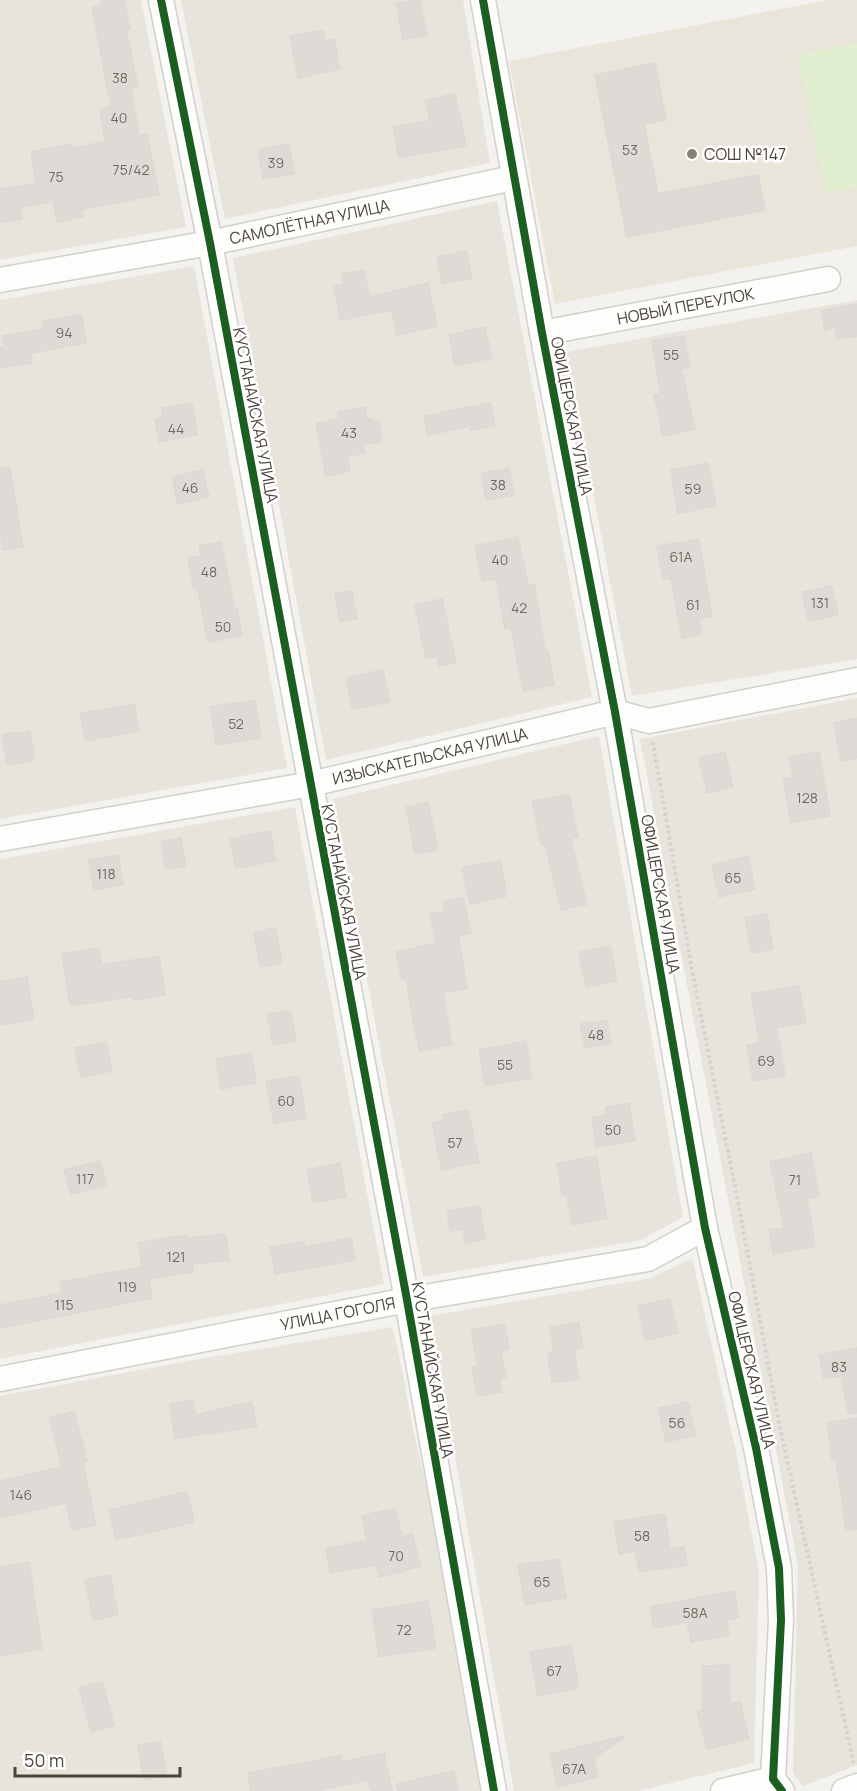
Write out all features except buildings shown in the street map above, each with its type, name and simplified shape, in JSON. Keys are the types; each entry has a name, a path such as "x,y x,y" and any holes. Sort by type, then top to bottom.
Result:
{"street":[{"name":"КУСТАНАЙСКАЯ УЛИЦА","path":"161,0 210,243 311,784 494,1791"},
{"name":"ОФИЦЕРСКАЯ УЛИЦА","path":"483,0 513,178 615,712 705,1228 756,1448 779,1568 781,1620 778,1785"},
{"name":"САМОЛЁТНАЯ УЛИЦА","path":"0,280 210,243 513,178"},
{"name":"НОВЫЙ ПЕРЕУЛОК","path":"542,333 828,279"},
{"name":"ИЗЫСКАТЕЛЬСКАЯ УЛИЦА","path":"0,839 311,784 615,712 649,721 857,680"},
{"name":"УЛИЦА ГОГОЛЯ","path":"0,1379 406,1300 648,1259 705,1228"},
{"path":"844,1791 856,1777"},
{"path":"723,1791 778,1785"}],"path":[{"path":"649,721 691,965 779,1423 856,1777"}],"shaded area":[{"path":"0,0 141,0 186,227 0,260"},
{"path":"181,0 463,0 490,163 225,219"},
{"name":"СОШ №147","path":"828,0 857,0 857,246 555,304 509,61"},
{"path":"497,201 592,697 326,760 233,258"},
{"path":"194,266 287,768 0,819 0,300"},
{"path":"857,300 857,659 632,696 566,352"},
{"path":"857,698 857,1765 803,1786 793,1773 798,1565 640,739"},
{"path":"599,736 683,1217 641,1240 423,1277 333,799"},
{"path":"295,807 384,1284 0,1359 0,859"},
{"path":"692,1258 736,1452 759,1571 754,1763 638,1791 514,1791 430,1316 651,1278"},
{"path":"392,1327 490,1791 0,1791 0,1396 193,1360"}],"green space":[{"path":"857,43 857,187 825,193 798,55"}],"cycle path":[{"path":"161,0 210,243 407,1300 494,1791"},
{"path":"483,0 542,333 615,712 705,1228 756,1448 779,1568 781,1620 773,1779 782,1791"}],"place":[{"name":"СОШ №147","path":"692,154"}]}
